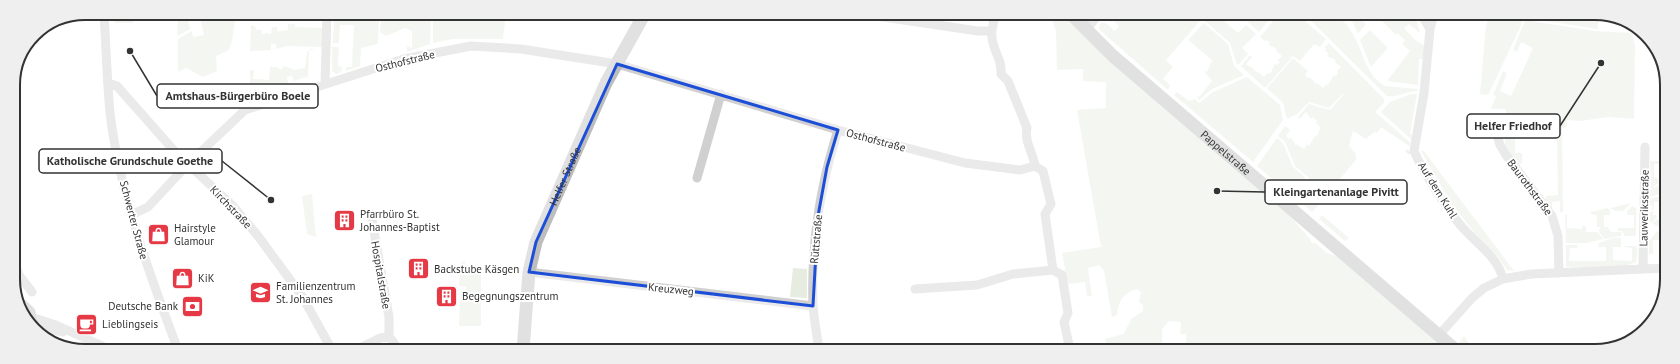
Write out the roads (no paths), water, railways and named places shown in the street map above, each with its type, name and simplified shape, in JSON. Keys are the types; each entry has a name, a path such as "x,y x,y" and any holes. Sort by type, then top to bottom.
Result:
{"street":[{"name":"Schwerter Straße","path":"104,20 110,114 117,154 131,215 153,285 176,344"},
{"path":"325,84 327,20"},
{"name":"Helfer Straße","path":"523,344 529,272 536,242 606,83 642,20"},
{"path":"904,20 978,31 991,31"},
{"path":"994,20 991,31 993,42 1002,63 1001,74 1008,81 1027,128 1025,136 1033,154 1035,166 1043,171 1051,204 1045,214 1053,270"},
{"name":"Pappelstraße","path":"1077,20 1113,56 1449,344"},
{"path":"1086,30 1095,20"},
{"path":"1425,20 1430,29"},
{"name":"Auf dem Kuhl","path":"1432,20 1430,29 1424,93 1414,151 1447,206 1461,226 1497,263 1503,279"},
{"name":"Osthofstraße","path":"131,215 148,206 188,164 246,110 404,59 472,46 521,49 617,64 838,130 965,163 1020,170 1035,166"},
{"name":"Kirchstraße","path":"108,82 117,86 188,164 232,205 258,236 302,296 329,344"},
{"path":"697,178 721,94"},
{"name":"Baurothstraße","path":"1495,127 1500,145 1506,155 1552,216 1558,236 1559,273"},
{"name":"Rüttstraße","path":"818,344 813,306 814,265 818,216 826,167 838,130"},
{"name":"Lauweriksstraße","path":"1643,270 1645,147"},
{"name":"Hospitalstraße","path":"371,214 389,317 389,336"},
{"path":"1439,335 1472,298 1484,288 1503,279 1530,274 1660,269"},
{"path":"915,289 977,285 1013,274 1053,270 1062,275 1068,313 1064,322 1069,344"},
{"name":"Kreuzweg","path":"529,272 813,306"},
{"path":"20,276 32,292"},
{"path":"38,324 56,325 97,344"},
{"path":"368,344 380,338 389,336 395,344"}],"place":[{"name":"Amtshaus-Bürgerbüro Boele","path":"130,51"},
{"name":"Helfer Friedhof","path":"1601,63"},
{"name":"Kleingartenanlage Pivitt","path":"1217,191"},
{"name":"Katholische Grundschule Goethe","path":"271,200"},
{"name":"Pfarrbüro St. Johannes-Baptist","path":"345,220"},
{"name":"Hairstyle Glamour","path":"158,234"},
{"name":"Backstube Käsgen","path":"418,269"},
{"name":"KiK","path":"183,278"},
{"name":"Familienzentrum St. Johannes","path":"261,292"},
{"name":"Begegnungszentrum","path":"447,296"},
{"name":"Deutsche Bank","path":"193,306"},
{"name":"Lieblingseis","path":"87,324"}]}
